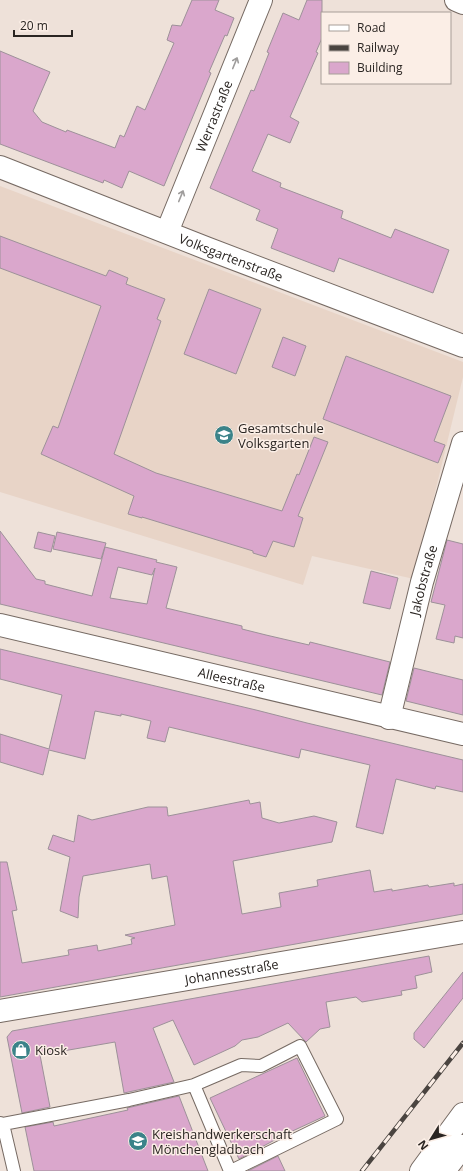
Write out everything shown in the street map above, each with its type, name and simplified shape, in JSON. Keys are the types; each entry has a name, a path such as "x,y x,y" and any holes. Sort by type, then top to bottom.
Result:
{"street":[{"name":"Werrastraße","path":"167,232 261,0"},
{"path":"456,0 463,3"},
{"name":"Volksgartenstraße","path":"0,167 463,346"},
{"name":"Jakobstraße","path":"389,718 422,582 463,444"},
{"name":"Alleestraße","path":"0,625 389,718 463,734"},
{"name":"Johannesstraße","path":"0,1011 463,932"},
{"path":"421,1171 463,1114"},
{"path":"444,1171 463,1146"}],"lane":[{"path":"14,1171 1,1124 129,1100 194,1085 242,1065 261,1066 300,1046 337,1119 230,1171 194,1085"}],"shaded area":[{"name":"Gesamtschule Volksgarten","path":"0,186 463,362 463,377 414,579 312,556 303,585 0,492"}],"building":[{"path":"192,0 219,0 215,10 234,18 227,36 225,35 209,72 211,73 164,186 129,171 122,188 104,180 103,183 0,144 0,51 50,72 33,111 42,122 66,132 67,130 115,148 120,135 124,137 137,106 145,110 174,43 167,40 172,25 181,26"},
{"path":"307,0 322,0 321,40 316,52 318,53 290,117 299,122 290,143 268,134 252,171 281,183 280,187 343,211 341,218 391,238 395,229 449,250 433,293 339,258 334,272 271,248 278,229 256,220 260,210 210,188 251,90 254,91 269,53 267,52 283,13 299,20"},
{"path":"0,236 106,276 109,270 128,278 126,284 165,299 157,319 161,321 114,454 156,473 282,511 297,474 299,475 314,437 328,442 298,516 303,518 294,547 273,541 266,557 253,553 253,551 128,514 134,496 41,454 53,426 58,428 101,306 0,268"},
{"path":"209,289 261,309 236,374 184,354"},
{"path":"283,337 306,346 295,376 272,367"},
{"path":"346,356 451,396 434,441 445,445 438,463 323,419"},
{"path":"0,531 36,579 45,581 45,584 92,596 105,547 157,560 156,562 177,567 166,608 242,626 242,629 266,635 309,645 310,642 390,662 382,695 0,604","holes":["118,567 152,575 155,568 147,604 110,598"]},
{"path":"38,532 55,536 51,552 34,548"},
{"path":"57,532 106,543 101,559 53,549"},
{"path":"447,540 463,544 463,638 455,636 454,643 436,639 445,605 431,602"},
{"path":"371,571 398,578 390,609 363,603"},
{"path":"0,649 463,760 463,792 436,786 435,789 396,779 383,834 356,827 370,765 301,749 299,758 169,727 165,742 147,738 151,721 121,714 121,716 95,711 85,759 49,750 43,775 0,762 0,734 49,749 62,695 0,679"},
{"path":"414,668 463,680 463,715 406,701"},
{"path":"249,800 250,804 260,802 262,818 279,823 314,816 337,822 332,842 233,861 242,914 281,907 279,893 318,886 317,880 370,870 374,892 392,889 392,891 428,885 429,887 454,883 454,886 463,884 463,914 0,997 0,862 7,862 17,910 12,911 22,963 69,955 68,950 97,945 98,951 132,944 131,939 135,938 125,935 175,925 167,876 152,879 150,864 83,876 79,897 78,918 60,911 70,857 48,849 53,835 74,842 78,815 92,820 148,807 167,807 168,816"},
{"path":"429,956 432,972 415,976 417,988 401,991 402,995 362,1002 356,997 326,1002 330,1027 320,1029 306,1042 288,1023 258,1037 242,1040 235,1046 194,1065 173,1020 153,1028 174,1082 124,1093 115,1042 40,1055 50,1107 22,1113 7,1037 12,1031"},
{"path":"463,972 463,998 424,1048 414,1039 414,1033"},
{"path":"297,1058 325,1116 286,1134 239,1159 210,1098"},
{"name":"Kreishandwerkerschaft Mönchengladbach","path":"179,1096 208,1171 34,1171 25,1127 53,1122 54,1126 128,1110 127,1108"},
{"path":"278,1156 285,1171 248,1171"}],"railway":[{"path":"362,1171 463,1043"}],"place":[{"name":"Gesamtschule Volksgarten","path":"224,435"},
{"name":"Kiosk","path":"21,1050"},
{"name":"Kreishandwerkerschaft Mönchengladbach","path":"138,1141"}]}
